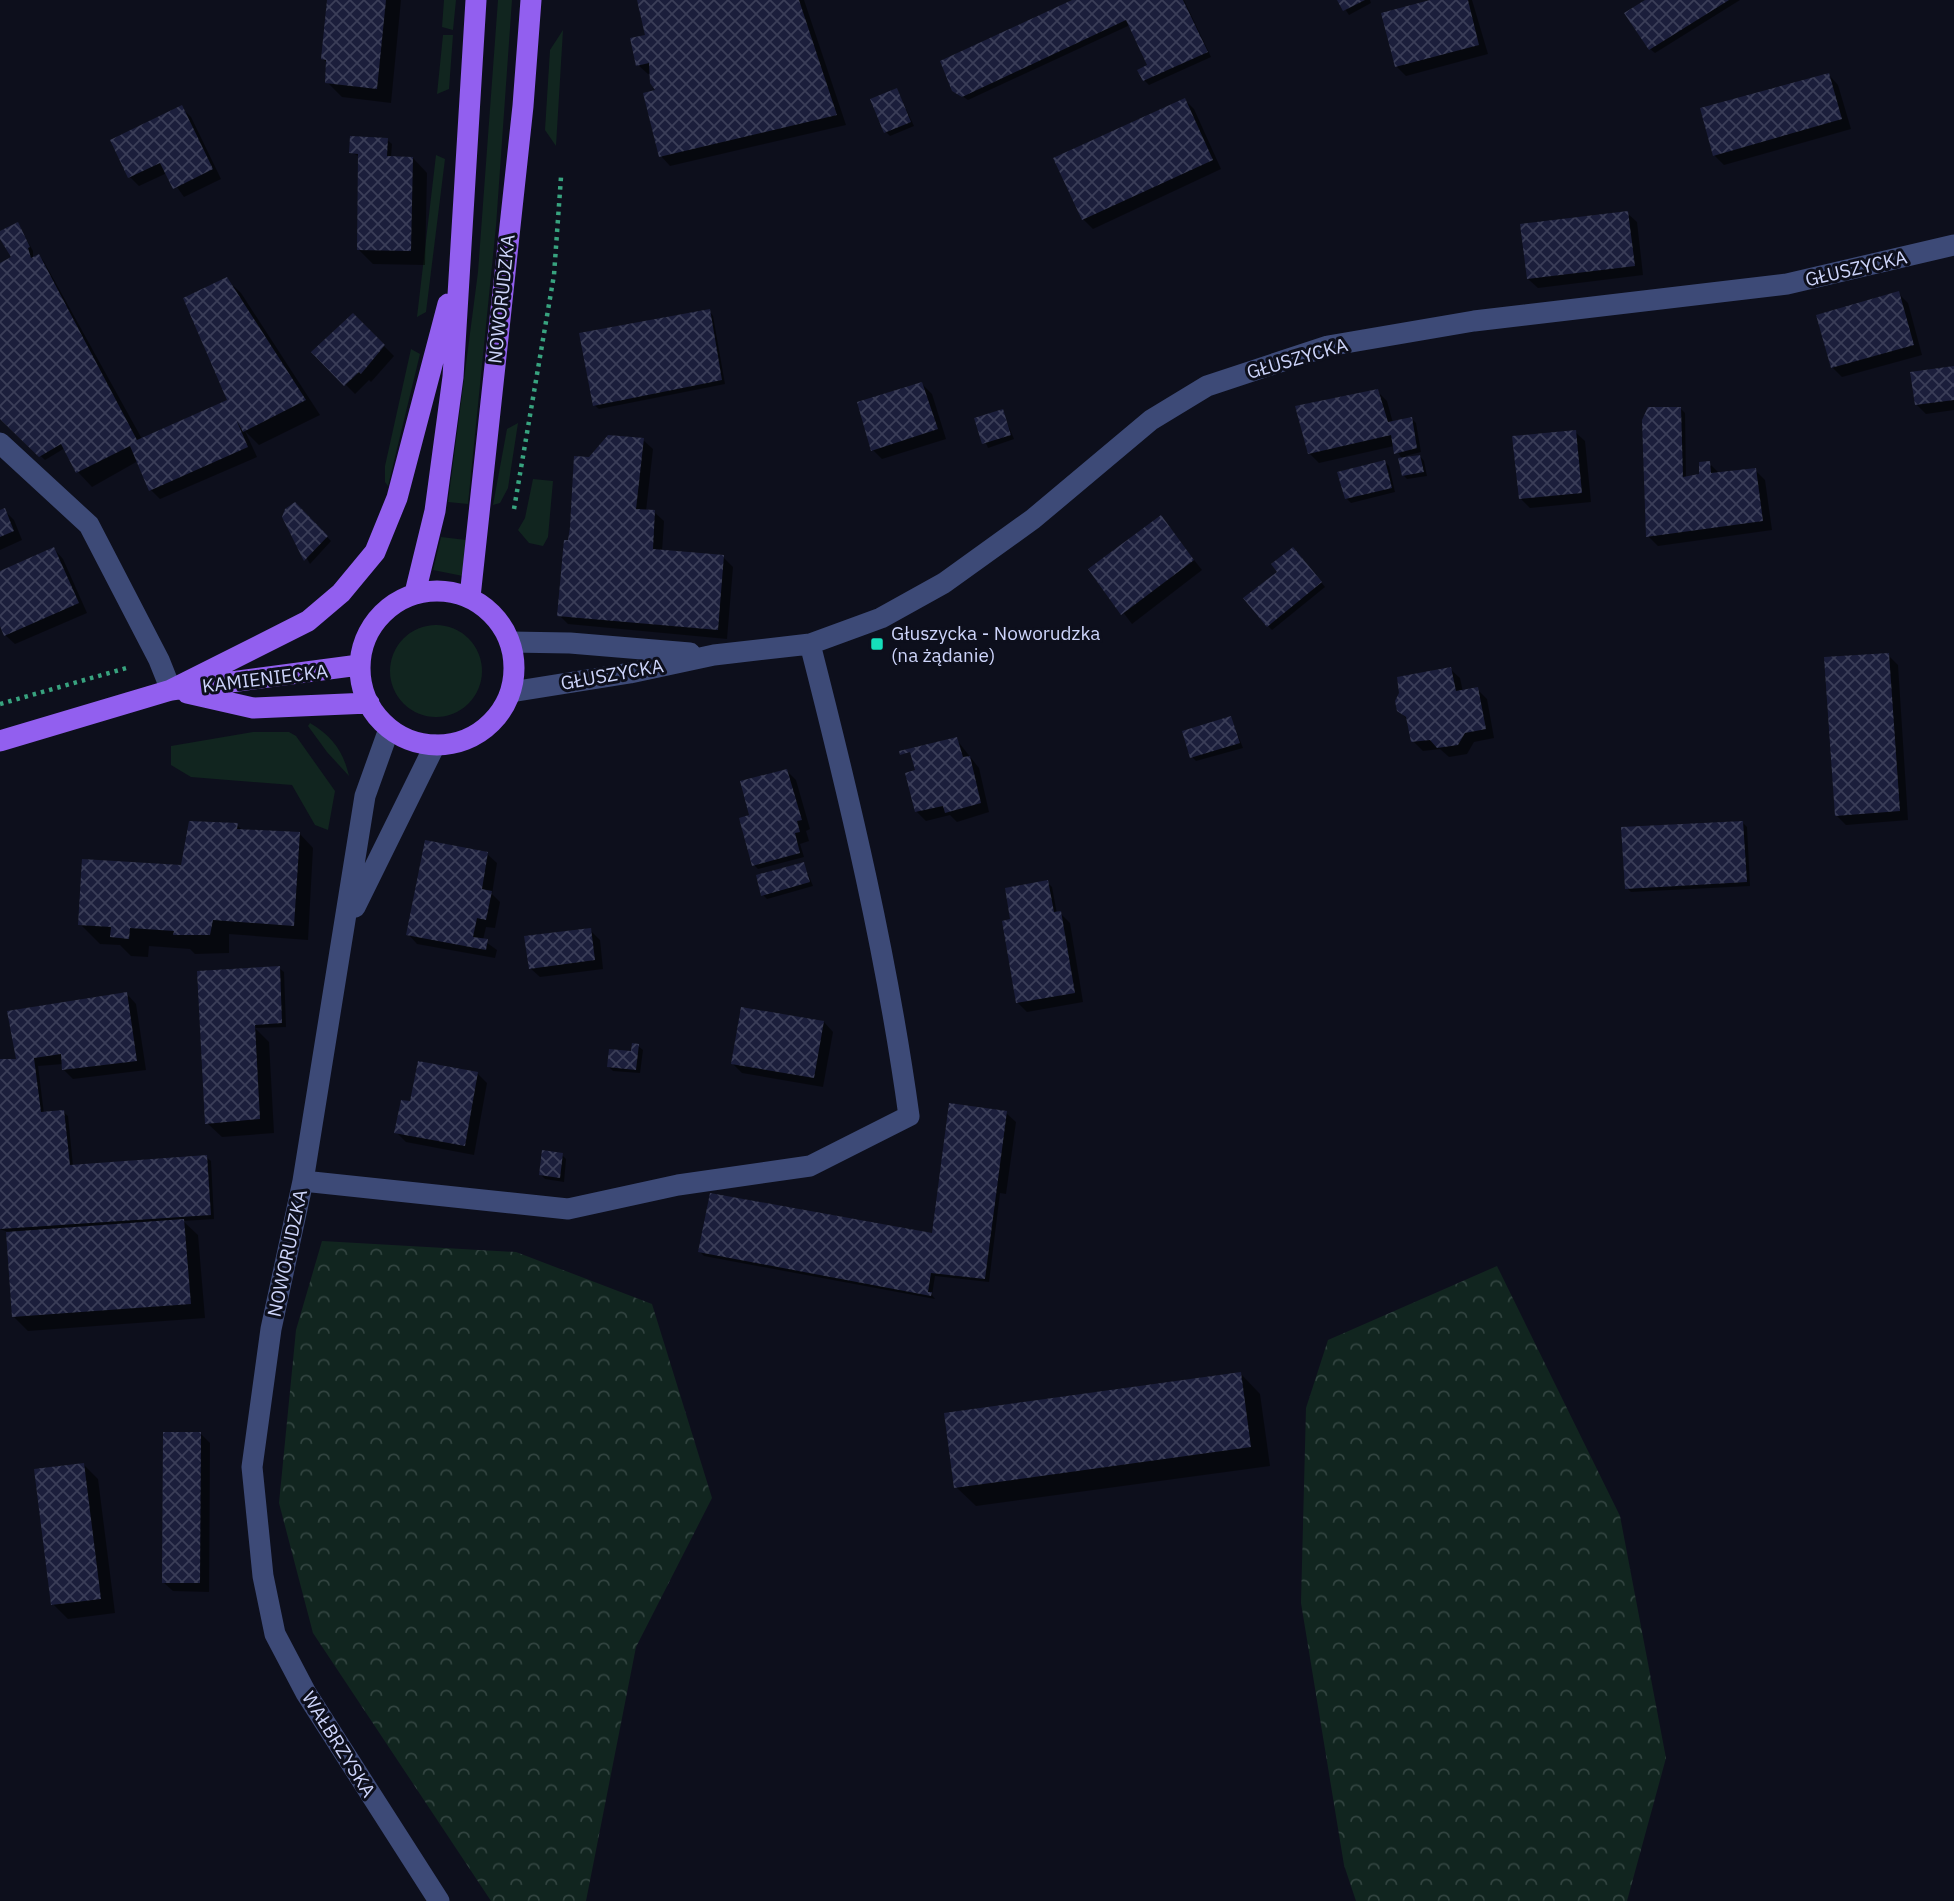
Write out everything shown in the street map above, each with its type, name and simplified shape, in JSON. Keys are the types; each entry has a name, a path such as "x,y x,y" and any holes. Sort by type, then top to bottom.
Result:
{"main road":[{"name":"NOWORUDZKA","path":"415,593 435,511 453,377 476,0"},
{"name":"NOWORUDZKA","path":"470,597 523,106 531,0"},
{"path":"171,690 308,621 341,593 375,552 397,498 458,265"},
{"path":"452,592 470,597 487,608 501,624 510,642 515,667 511,692 500,714 482,731 460,742 435,745 411,741 389,729 362,690 359,666 364,642 375,620 393,604 415,593 452,592"},
{"name":"KAMIENIECKA","path":"0,741 171,690 359,666"},
{"name":"KAMIENIECKA","path":"171,690 253,708 369,703"}],"street":[{"name":"GŁUSZYCKA","path":"511,692 630,673 714,655 810,644 881,618 944,583 1033,519 1151,420 1207,386 1328,346 1474,321 1787,284 1954,246"},
{"path":"0,443 89,525 159,660 171,690"},
{"name":"GŁUSZYCKA","path":"510,642 570,643 714,655"},
{"path":"303,1181 568,1209 678,1185 810,1166 909,1116 894,1006 861,849 810,644"},
{"name":"NOWORUDZKA","path":"263,1576 252,1467 271,1329 303,1181 365,796 389,729"},
{"name":"NOWORUDZKA","path":"344,931 435,745"},
{"name":"WAŁBRZYSKA","path":"263,1576 275,1634 306,1693 439,1901"}],"path":[{"path":"514,509 554,275 561,177"},
{"path":"0,704 159,660"}],"green space":[{"path":"444,0 456,0 453,30 442,27"},
{"path":"498,0 512,0 496,226 468,504 448,502 478,272"},
{"path":"563,30 556,146 545,130 550,50"},
{"path":"443,35 453,35 449,89 437,94"},
{"path":"436,155 445,159 426,312 417,317"},
{"path":"411,349 420,354 388,486 385,482 385,466"},
{"path":"518,423 508,488 500,503 493,505 507,429"},
{"path":"533,479 553,481 548,537 543,546 529,543 518,530 525,518"},
{"path":"441,537 466,540 463,576 433,570"},
{"path":"436,625 454,628 469,638 479,653 482,671 479,689 469,704 454,714 436,717 418,714 403,704 393,689 390,671 393,653 403,638 418,628"},
{"path":"310,723 336,745 349,776 327,752 308,726"},
{"path":"253,732 289,732 296,736 335,791 328,830 315,825 292,785 191,777 171,765 171,746"},
{"path":"322,1241 516,1252 652,1304 712,1498 636,1647 586,1901 491,1901 313,1633 279,1503 296,1330"},
{"path":"1497,1266 1620,1516 1666,1758 1627,1901 1356,1901 1344,1865 1301,1603 1306,1408 1328,1340"}],"building":[{"path":"327,0 386,0 377,89 325,83 326,60 321,59"},
{"path":"637,0 799,0 837,115 659,157 643,93 655,90 650,83 649,63 636,66 630,38 645,35"},
{"path":"1072,0 1183,0 1208,52 1143,81 1137,70 1147,65 1126,20 962,97 952,91 940,61"},
{"path":"1337,0 1365,0 1343,11"},
{"path":"1430,0 1468,0 1479,45 1395,67 1381,13"},
{"path":"1645,0 1729,0 1649,50 1624,13"},
{"path":"1829,73 1842,119 1713,156 1700,108"},
{"path":"897,88 911,122 884,133 870,99"},
{"path":"1185,98 1213,160 1082,220 1053,158"},
{"path":"182,105 213,169 173,189 160,163 128,178 110,140"},
{"path":"350,136 388,138 387,156 413,157 411,251 357,250 358,154 349,153"},
{"path":"1628,211 1635,266 1527,279 1520,224"},
{"path":"18,222 30,247 31,258 39,254 137,440 227,400 183,298 227,277 306,400 243,432 236,419 248,447 149,491 130,446 76,473 61,444 39,457 0,419 0,263 11,257 0,239 0,231"},
{"path":"1899,291 1914,345 1831,368 1816,315"},
{"path":"710,309 722,380 593,406 579,333"},
{"path":"353,313 385,345 361,374 359,372 344,386 311,352"},
{"path":"1954,366 1954,400 1915,405 1910,372"},
{"path":"922,382 938,429 871,451 857,402"},
{"path":"1378,389 1388,422 1412,417 1417,448 1394,454 1391,435 1308,454 1295,406"},
{"path":"1648,407 1681,407 1683,477 1699,474 1699,462 1710,461 1711,473 1756,468 1763,521 1646,537 1642,420"},
{"path":"1003,409 1011,435 982,444 974,418"},
{"path":"1576,430 1582,493 1519,499 1512,436"},
{"path":"608,435 644,438 636,509 655,510 653,549 724,555 718,630 557,616 564,540 568,540 570,527 574,456 589,457"},
{"path":"1420,455 1424,472 1402,476 1398,458"},
{"path":"1385,460 1392,488 1345,499 1337,472"},
{"path":"295,502 328,536 304,561 282,517 285,509"},
{"path":"5,508 14,531 0,537 0,510"},
{"path":"1161,515 1194,560 1121,615 1088,569"},
{"path":"54,547 79,603 4,636 0,626 0,571"},
{"path":"1293,547 1322,582 1267,627 1243,598 1277,572 1271,564"},
{"path":"1889,653 1900,811 1835,816 1824,657"},
{"path":"1451,667 1456,691 1478,687 1486,729 1465,733 1458,745 1437,748 1430,740 1411,742 1406,717 1397,711 1397,677"},
{"path":"1231,716 1240,743 1190,758 1182,731"},
{"path":"957,737 963,757 970,756 981,803 945,813 943,806 915,812 905,773 915,770 910,752 900,755 899,751"},
{"path":"787,769 802,820 797,821 800,832 795,833 800,853 752,866 739,818 749,815 740,781"},
{"path":"189,821 238,823 237,829 300,832 294,926 213,920 210,935 173,935 174,931 130,928 129,939 110,937 111,927 78,925 82,859 181,865"},
{"path":"1743,821 1747,882 1625,889 1621,827"},
{"path":"425,840 488,852 482,889 492,891 486,920 477,918 473,937 488,939 486,950 406,935"},
{"path":"804,862 810,882 761,896 756,875"},
{"path":"1048,880 1054,912 1061,911 1075,993 1016,1003 1002,921 1010,919 1005,888"},
{"path":"591,928 595,960 529,969 524,936"},
{"path":"280,966 282,1023 255,1025 260,1119 205,1124 197,971"},
{"path":"127,992 137,1061 62,1070 61,1054 34,1058 41,1112 64,1110 70,1165 207,1155 211,1215 0,1229 0,1059 16,1059 7,1011"},
{"path":"741,1007 824,1021 814,1078 731,1064"},
{"path":"632,1043 639,1044 636,1070 607,1067 609,1049 631,1051"},
{"path":"418,1061 478,1072 465,1146 394,1133 401,1100 410,1101"},
{"path":"949,1103 1007,1111 985,1279 931,1273 928,1292 932,1292 931,1296 698,1252 710,1193 932,1233"},
{"path":"542,1150 563,1153 560,1178 539,1175"},
{"path":"184,1219 191,1304 12,1317 6,1232"},
{"path":"1241,1372 1251,1447 954,1488 944,1413"},
{"path":"163,1432 201,1432 200,1583 162,1583"},
{"path":"84,1463 101,1599 51,1605 34,1469"}],"place":[{"name":"Głuszycka - Noworudzka (na żądanie)","path":"877,644"}]}
